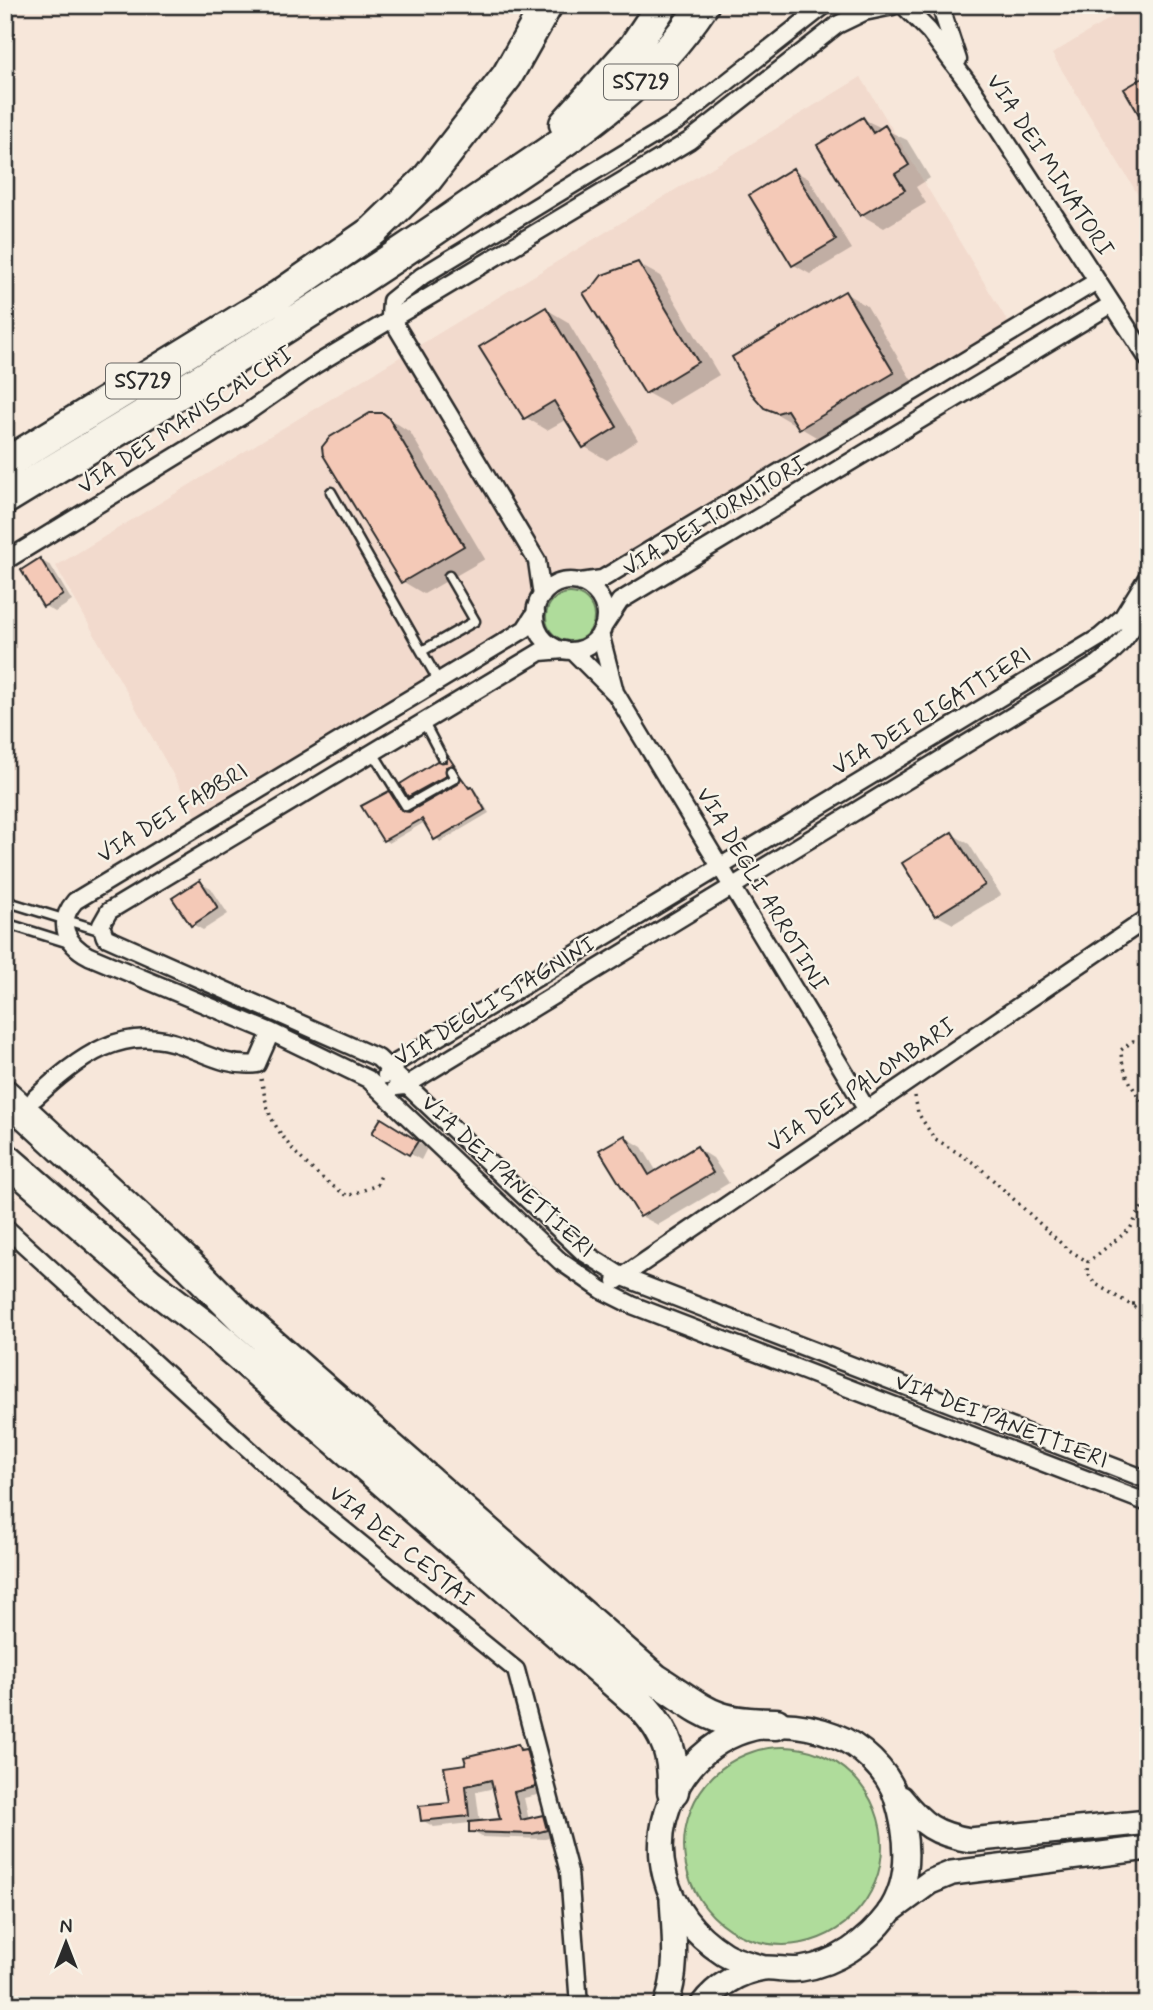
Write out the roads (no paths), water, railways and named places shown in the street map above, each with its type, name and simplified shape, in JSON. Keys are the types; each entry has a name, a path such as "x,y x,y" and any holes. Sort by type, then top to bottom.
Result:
{"highway":[{"path":"446,155 508,55 535,5"},
{"name":"SS729","path":"5,464 279,296 373,231 446,155 508,76 547,5"},
{"path":"476,202 583,106 634,47 663,5"},
{"name":"SS729","path":"5,499 270,336 563,144 627,96 663,60 704,5"},
{"path":"5,518 46,494 183,391"},
{"path":"5,457 65,428"},
{"path":"5,1095 189,1265 242,1318 655,1679 715,1718 729,1722 776,1724"},
{"path":"5,1120 181,1272 242,1318"},
{"path":"5,1143 157,1277 211,1331"},
{"path":"5,1158 151,1285 211,1331 644,1708 667,1739 673,1755 673,1791"}],"main road":[{"path":"666,2005 673,1987 676,1950 672,1899 663,1873 660,1845 664,1818 673,1791 688,1768 712,1746 741,1731 776,1724 811,1727 845,1740 873,1761 922,1823 948,1836 970,1840 1148,1822"},
{"path":"889,1912 905,1872 907,1830 894,1790"},
{"path":"672,1899 695,1932 726,1956 764,1968 800,1969 835,1959 866,1939 889,1912 930,1882 952,1873 1148,1848"},
{"path":"702,2005 713,1991 735,1977 764,1968"}],"street":[{"path":"615,694 569,651 545,640 539,631 536,612 542,596 537,561 392,320 389,312 391,301 422,276 629,153 710,97 825,5"},
{"path":"940,5 949,39 971,87"},
{"name":"VIA DEI MINATORI","path":"905,6 929,31 971,87 1148,359"},
{"name":"VIA DEI MANISCALCHI","path":"5,561 242,416 315,365 640,171 722,118 837,24 864,12 905,6"},
{"path":"629,153 640,171"},
{"name":"VIA DEI TORNITORI","path":"574,582 602,579 1097,281"},
{"name":"VIA DEI TORNITORI","path":"602,630 620,601 1112,304"},
{"path":"847,431 861,456"},
{"path":"537,561 598,595 605,616 602,630 615,694"},
{"name":"VIA DEI RIGATTIERI","path":"721,867 1100,637 1122,618 1148,576"},
{"path":"542,596 558,583 574,582"},
{"name":"VIA DEI RIGATTIERI","path":"732,885 1099,663 1114,652 1136,625 1148,588"},
{"name":"VIA DEI FABBRI","path":"65,919 75,901 525,629 536,612"},
{"path":"102,930 103,918 109,911 372,751 540,652 569,651 590,645 602,630"},
{"name":"VIA DEGLI ARROTINI","path":"615,694 867,1110"},
{"path":"314,755 328,778"},
{"name":"VIA DEGLI STAGNINI","path":"380,1090 389,1067 721,867"},
{"name":"VIA DEGLI STAGNINI","path":"380,1090 405,1086 732,885"},
{"name":"VIA DEI PALOMBARI","path":"602,1290 1148,918"},
{"path":"65,919 64,930 70,943"},
{"name":"VIA DEI PANETTIERI","path":"102,930 109,942 367,1052 389,1067 405,1086 583,1252 623,1277 1148,1480"},
{"name":"VIA DEI PANETTIERI","path":"70,943 89,956 271,1032 352,1070 380,1090 560,1261 602,1290 632,1305 1148,1503"},
{"path":"35,1098 65,1070 94,1053 135,1038 156,1037 239,1066 257,1064 271,1032"},
{"name":"VIA DEI CESTAI","path":"5,1227 286,1483 516,1670 569,1872 579,2005"}],"lane":[{"path":"331,492 438,680"},
{"path":"422,651 475,621 449,576"},
{"path":"423,721 442,757"},
{"path":"372,751 406,806 455,778 451,771"},
{"path":"5,901 102,930"},
{"path":"5,923 70,943"}],"tunnel":[{"path":"5,1132 27,1108"}]}
